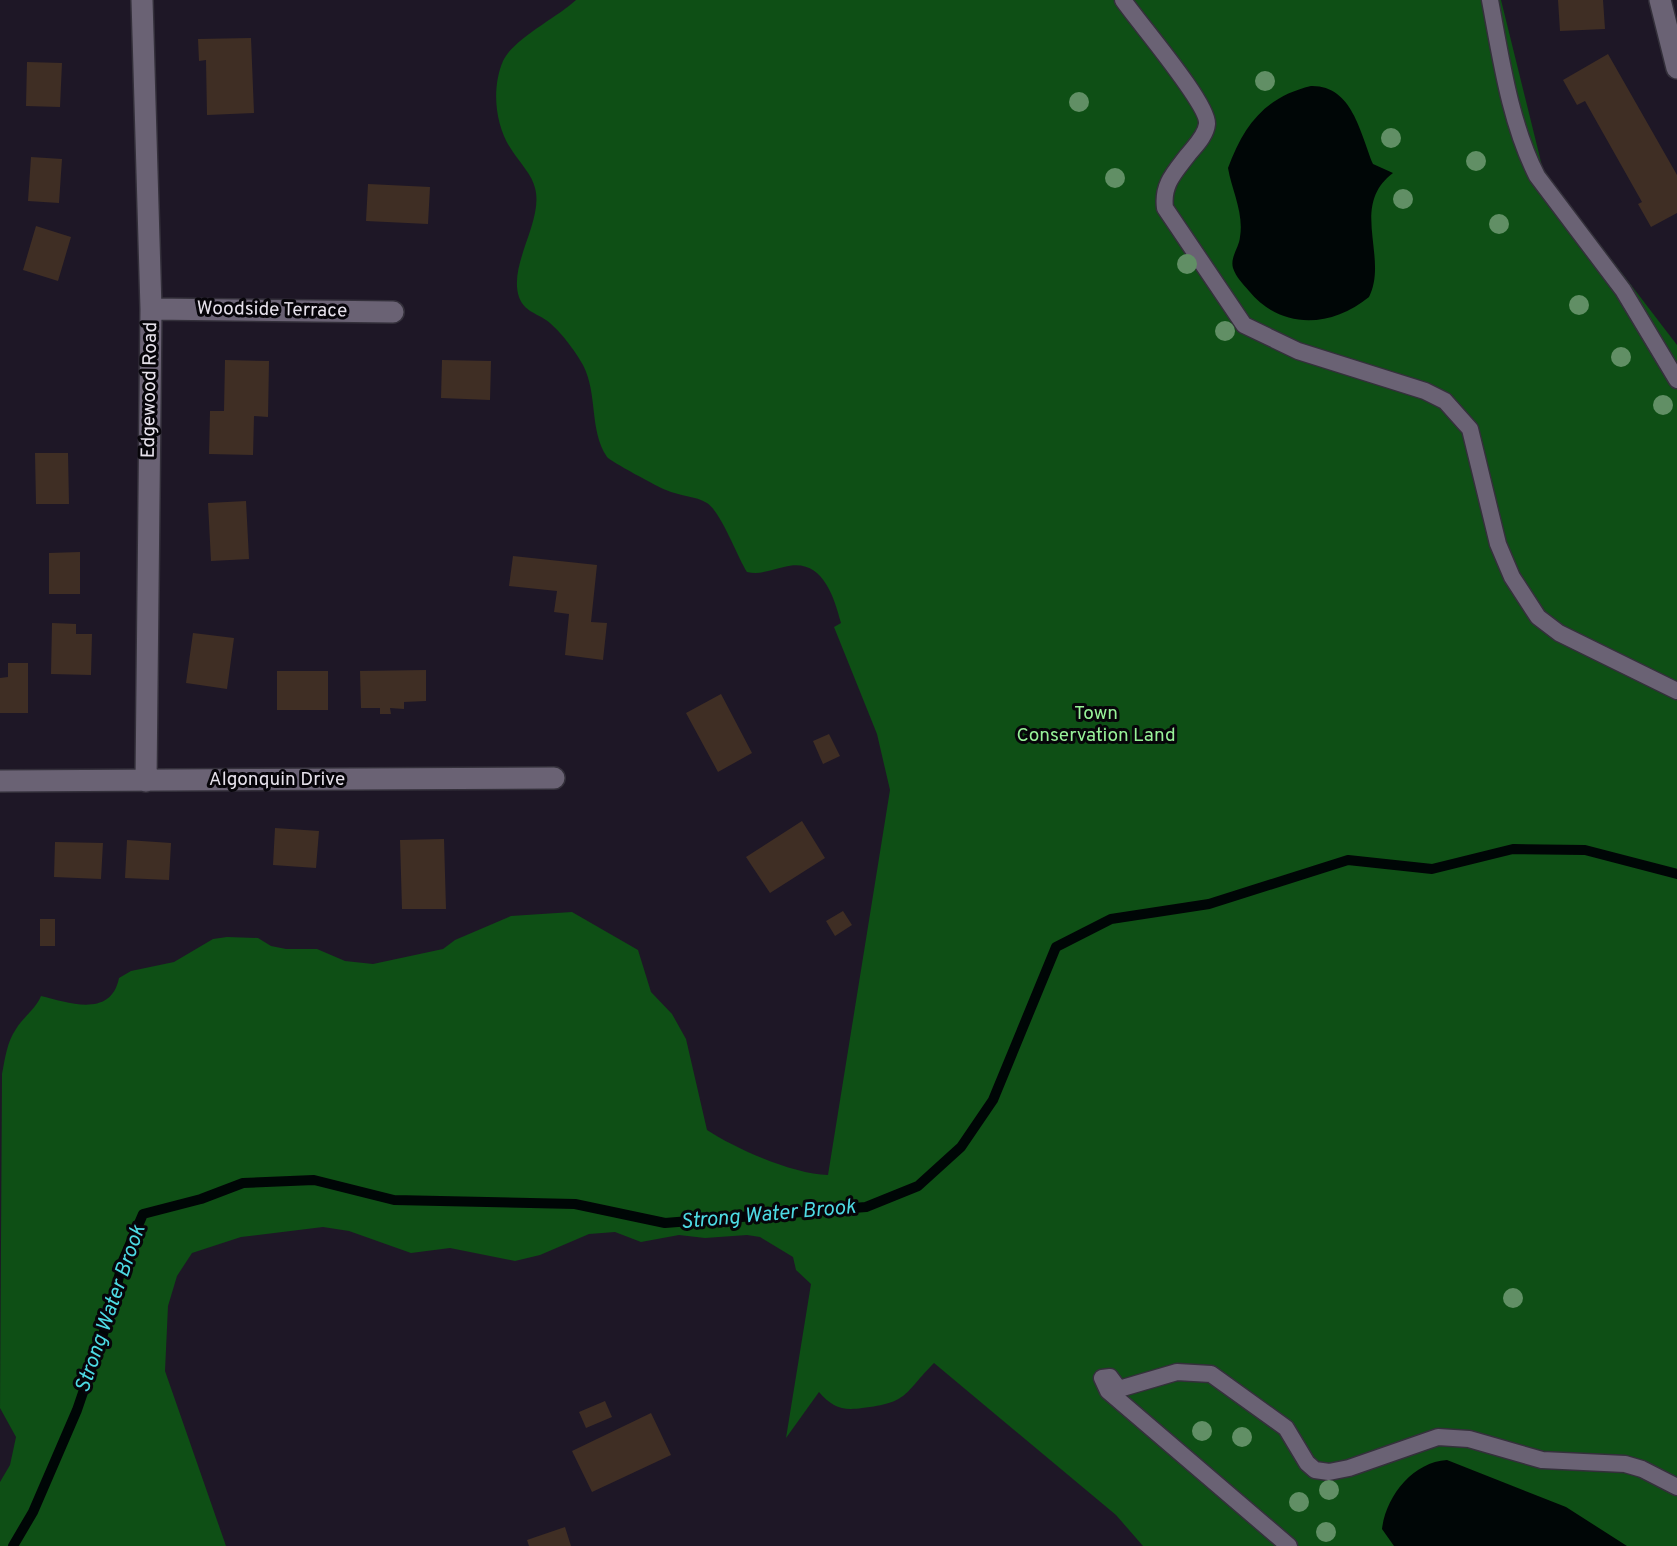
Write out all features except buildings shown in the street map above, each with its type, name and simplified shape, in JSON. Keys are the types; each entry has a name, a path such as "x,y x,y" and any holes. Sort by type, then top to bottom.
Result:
{"street":[{"name":"Edgewood Road","path":"142,0 151,309 146,781"},
{"path":"1660,0 1677,68"},
{"name":"Woodside Terrace","path":"151,309 393,312"},
{"name":"Algonquin Drive","path":"0,782 554,778"}],"lane":[{"path":"1123,0 1196,95 1207,116 1207,126 1202,137 1169,180 1163,197 1164,208 1237,316 1254,331 1297,351 1425,391 1445,401 1470,429 1498,544 1512,578 1538,617 1559,633 1677,691"},
{"path":"1490,0 1511,99 1528,158 1537,176 1623,289 1677,380"},
{"path":"1289,1546 1108,1391 1102,1378 1110,1377 1119,1389 1177,1372 1211,1374 1286,1428 1307,1463 1315,1470 1329,1472 1349,1468 1438,1437 1469,1439 1542,1460 1625,1464 1642,1469 1677,1487"}],"green space":[{"name":"Town Conservation Land","path":"576,0 1501,0 1543,170 1677,345 1677,1546 1143,1546 1116,1515 934,1363 904,1395 889,1403 849,1409 833,1404 819,1392 786,1438 811,1284 796,1270 793,1257 760,1237 747,1235 705,1238 679,1235 641,1242 615,1232 589,1234 540,1255 515,1261 450,1248 411,1253 349,1231 323,1227 241,1237 192,1253 177,1276 168,1306 165,1371 226,1546 0,1546 0,1482 10,1465 16,1437 0,1408 2,1074 13,1034 41,996 76,1004 98,1003 107,999 114,991 119,978 131,971 174,962 213,939 258,938 271,946 317,949 345,961 373,964 443,949 455,940 511,916 572,912 638,950 651,992 672,1014 686,1039 707,1130 765,1159 798,1170 828,1175 890,790 877,734 834,627 841,623 834,600 823,580 816,572 797,565 761,573 747,572 723,525 707,503 661,488 607,457 595,424 591,388 583,365 556,329 527,309 519,297 518,271 535,214 535,188 502,131 496,96 499,72 508,53 516,45"}],"shaded area":[{"path":"1311,86 1336,93 1345,102 1358,125 1373,164 1393,173 1380,186 1371,216 1375,265 1374,282 1369,297 1339,315 1307,320 1276,313 1262,304 1234,271 1232,264 1241,228 1228,168 1241,139 1258,115 1281,97"},
{"path":"1447,1460 1566,1507 1627,1546 1394,1546 1382,1529 1395,1493 1423,1467"}],"waterway":[{"name":"Strong Water Brook","path":"13,1546 33,1512 77,1410 112,1308 122,1263 143,1214 201,1199 243,1183 314,1180 394,1200 575,1204 665,1223 866,1207 918,1186 961,1147 993,1100 1056,947 1111,919 1209,904 1348,860 1432,869 1513,849 1585,850 1677,874"}]}
